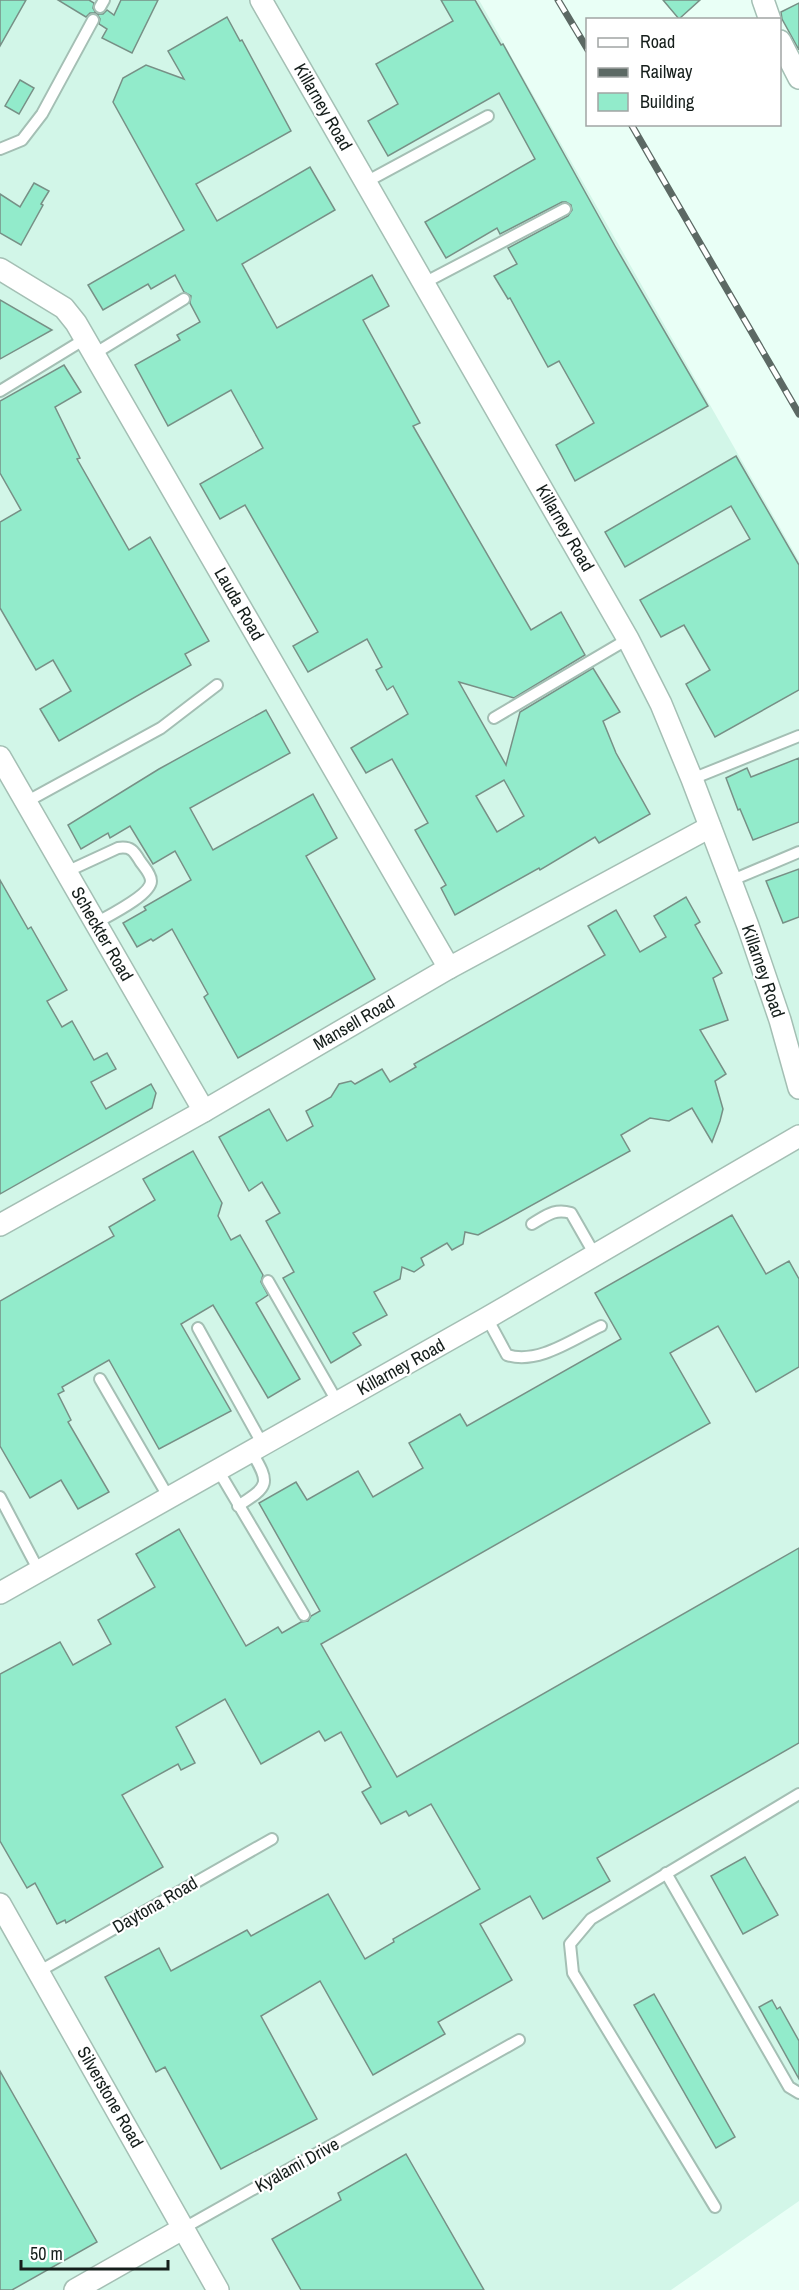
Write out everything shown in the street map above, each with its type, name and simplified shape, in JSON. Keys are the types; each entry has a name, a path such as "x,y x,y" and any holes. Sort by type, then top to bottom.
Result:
{"street":[{"name":"Killarney Road","path":"261,0 628,639 661,704 748,926 780,1020 799,1088"},
{"path":"763,0 769,18"},
{"path":"781,43 799,78"},
{"name":"Lauda Road","path":"0,269 64,308 76,323 449,968"},
{"name":"Scheckter Road","path":"0,757 204,1111"},
{"name":"Mansell Road","path":"0,1225 204,1111 449,968 710,827"},
{"name":"Killarney Road","path":"0,1593 487,1318 799,1136"},
{"name":"Silverstone Road","path":"0,1904 218,2290"},
{"name":"Kyalami Drive","path":"75,2290 184,2228"}],"lane":[{"path":"0,149 22,140 42,114 93,20"},
{"path":"366,182 488,116"},
{"path":"424,283 565,209"},
{"path":"0,391 184,299"},
{"path":"494,718 628,639"},
{"path":"26,802 161,728 217,685"},
{"path":"692,779 799,736"},
{"path":"66,872 112,850 124,847 133,850 150,876 151,883 146,892 96,923"},
{"path":"730,881 799,852"},
{"path":"532,1224 551,1212 561,1210 571,1214 595,1255"},
{"path":"268,1281 338,1402"},
{"path":"487,1318 507,1355 525,1359 544,1353 601,1326"},
{"path":"198,1328 257,1448 264,1484 262,1490 238,1506"},
{"path":"100,1379 169,1498"},
{"path":"218,1470 304,1615"},
{"path":"0,1497 39,1571"},
{"path":"715,2207 573,1972 570,1944 591,1919 799,1794"},
{"name":"Daytona Road","path":"39,1972 272,1839"},
{"path":"666,1873 789,2087 799,2093"},
{"name":"Kyalami Drive","path":"184,2228 519,2040"}],"shaded area":[{"path":"0,0 479,0 799,561 799,2201 671,2290 0,2290"}],"building":[{"path":"0,0 26,0 0,46"},
{"path":"58,0 89,0 94,3 93,8 96,13 90,13 86,17"},
{"path":"121,0 158,0 132,53 102,38 107,29 99,24 100,19 97,14 103,14 107,10 114,15"},
{"path":"441,0 475,0 501,45 503,44 615,246 708,406 575,481 556,445 594,423 559,361 548,367 510,298 508,299 494,276 517,264 508,248 568,216 572,210 571,205 562,202 500,234 497,228 446,258 425,222 535,159 499,93 388,156 368,121 398,104 376,64 453,21"},
{"path":"663,0 700,0 680,18"},
{"path":"799,3 799,50 782,19 781,12"},
{"path":"227,17 240,41 242,40 291,131 196,184 217,221 310,167 335,210 242,264 277,328 372,275 389,306 363,320 420,423 413,426 531,630 561,612 585,655 514,698 459,682 506,765 520,712 593,668 620,712 603,721 616,753 650,814 599,843 595,837 540,870 539,868 455,915 441,888 446,885 415,830 428,823 392,759 366,773 351,748 408,714 393,686 387,690 376,670 382,667 367,639 308,672 293,646 318,632 245,505 220,519 200,484 263,448 231,390 168,426 135,365 180,340 177,335 200,322 190,303 191,296 184,292 175,275 151,289 148,284 103,310 88,285 184,230 113,102 123,78 146,65 184,79 168,51","holes":["504,780 524,816 497,832 476,796"]},
{"path":"20,80 34,88 19,114 5,106"},
{"path":"34,183 49,191 21,245 0,233 0,194 20,207"},
{"path":"0,300 52,330 0,359"},
{"path":"64,365 81,392 55,407 80,458 77,459 129,550 150,537 209,641 185,654 191,665 59,741 40,709 71,691 53,660 36,670 0,608 0,522 21,510 0,473 0,401"},
{"path":"736,456 799,565 799,690 715,737 686,684 710,670 684,625 661,637 640,600 750,539 731,506 625,567 605,532"},
{"path":"266,710 290,753 190,808 213,850 313,794 337,838 306,856 375,979 238,1058 204,997 208,994 172,929 153,941 151,939 137,947 123,923 146,910 144,907 191,880 175,851 153,864 130,826 110,838 108,833 81,849 68,825 159,769"},
{"path":"799,758 799,822 753,840 726,778 747,768 751,777"},
{"path":"799,869 799,917 783,923 766,881"},
{"path":"0,880 28,929 31,927 67,990 47,1001 62,1027 72,1021 94,1060 107,1053 116,1069 91,1082 106,1109 151,1084 156,1093 152,1108 0,1194"},
{"path":"686,897 700,922 695,925 722,973 713,978 728,1020 700,1030 726,1074 715,1081 723,1109 712,1142 692,1108 669,1121 650,1118 621,1135 630,1151 478,1235 465,1232 463,1244 452,1250 447,1243 421,1258 424,1265 414,1272 402,1267 400,1279 374,1292 387,1315 353,1333 361,1345 331,1363 283,1278 294,1272 266,1221 280,1213 262,1182 249,1191 219,1137 269,1109 287,1141 313,1126 306,1111 331,1097 339,1084 351,1081 355,1084 382,1069 390,1082 416,1067 414,1064 605,955 588,926 616,910 640,952 666,937 654,916"},
{"path":"193,1151 222,1203 218,1216 231,1240 240,1235 263,1275 261,1282 268,1295 256,1303 300,1379 268,1398 213,1305 181,1324 231,1411 159,1449 109,1360 62,1387 64,1391 58,1394 71,1420 68,1422 109,1492 78,1509 61,1480 30,1498 0,1446 0,1301 114,1236 109,1227 155,1200 143,1179"},
{"path":"732,1215 766,1274 789,1261 799,1279 799,1367 756,1392 718,1326 670,1353 710,1423 321,1644 397,1777 799,1548 799,1743 597,1858 610,1881 543,1919 530,1896 480,1924 512,1980 438,2022 445,2034 373,2075 320,1981 261,2016 317,2119 221,2169 165,2067 156,2072 105,1977 159,1948 171,1971 247,1930 251,1936 328,1894 365,1959 394,1942 393,1939 480,1889 431,1804 409,1816 406,1811 381,1824 362,1792 371,1787 341,1732 325,1741 319,1731 261,1764 225,1699 176,1727 195,1763 181,1770 178,1764 122,1795 163,1867 66,1923 65,1920 57,1924 35,1883 27,1888 0,1841 0,1674 60,1642 73,1665 111,1644 98,1620 155,1587 136,1554 179,1529 246,1646 278,1627 282,1633 301,1622 308,1621 311,1616 320,1611 259,1503 296,1482 307,1500 358,1471 373,1497 423,1468 409,1443 460,1414 467,1426 621,1339 595,1293"},
{"path":"745,1857 778,1915 743,1934 711,1876"},
{"path":"654,1994 735,2137 716,2148 634,2005"},
{"path":"772,2000 777,2009 780,2007 799,2041 799,2079 759,2007"},
{"path":"0,2071 97,2242 12,2290 0,2290"},
{"path":"406,2154 484,2290 301,2290 272,2239 341,2200 338,2193"}],"railway":[{"path":"558,0 586,47"},
{"path":"632,126 799,414"}]}
